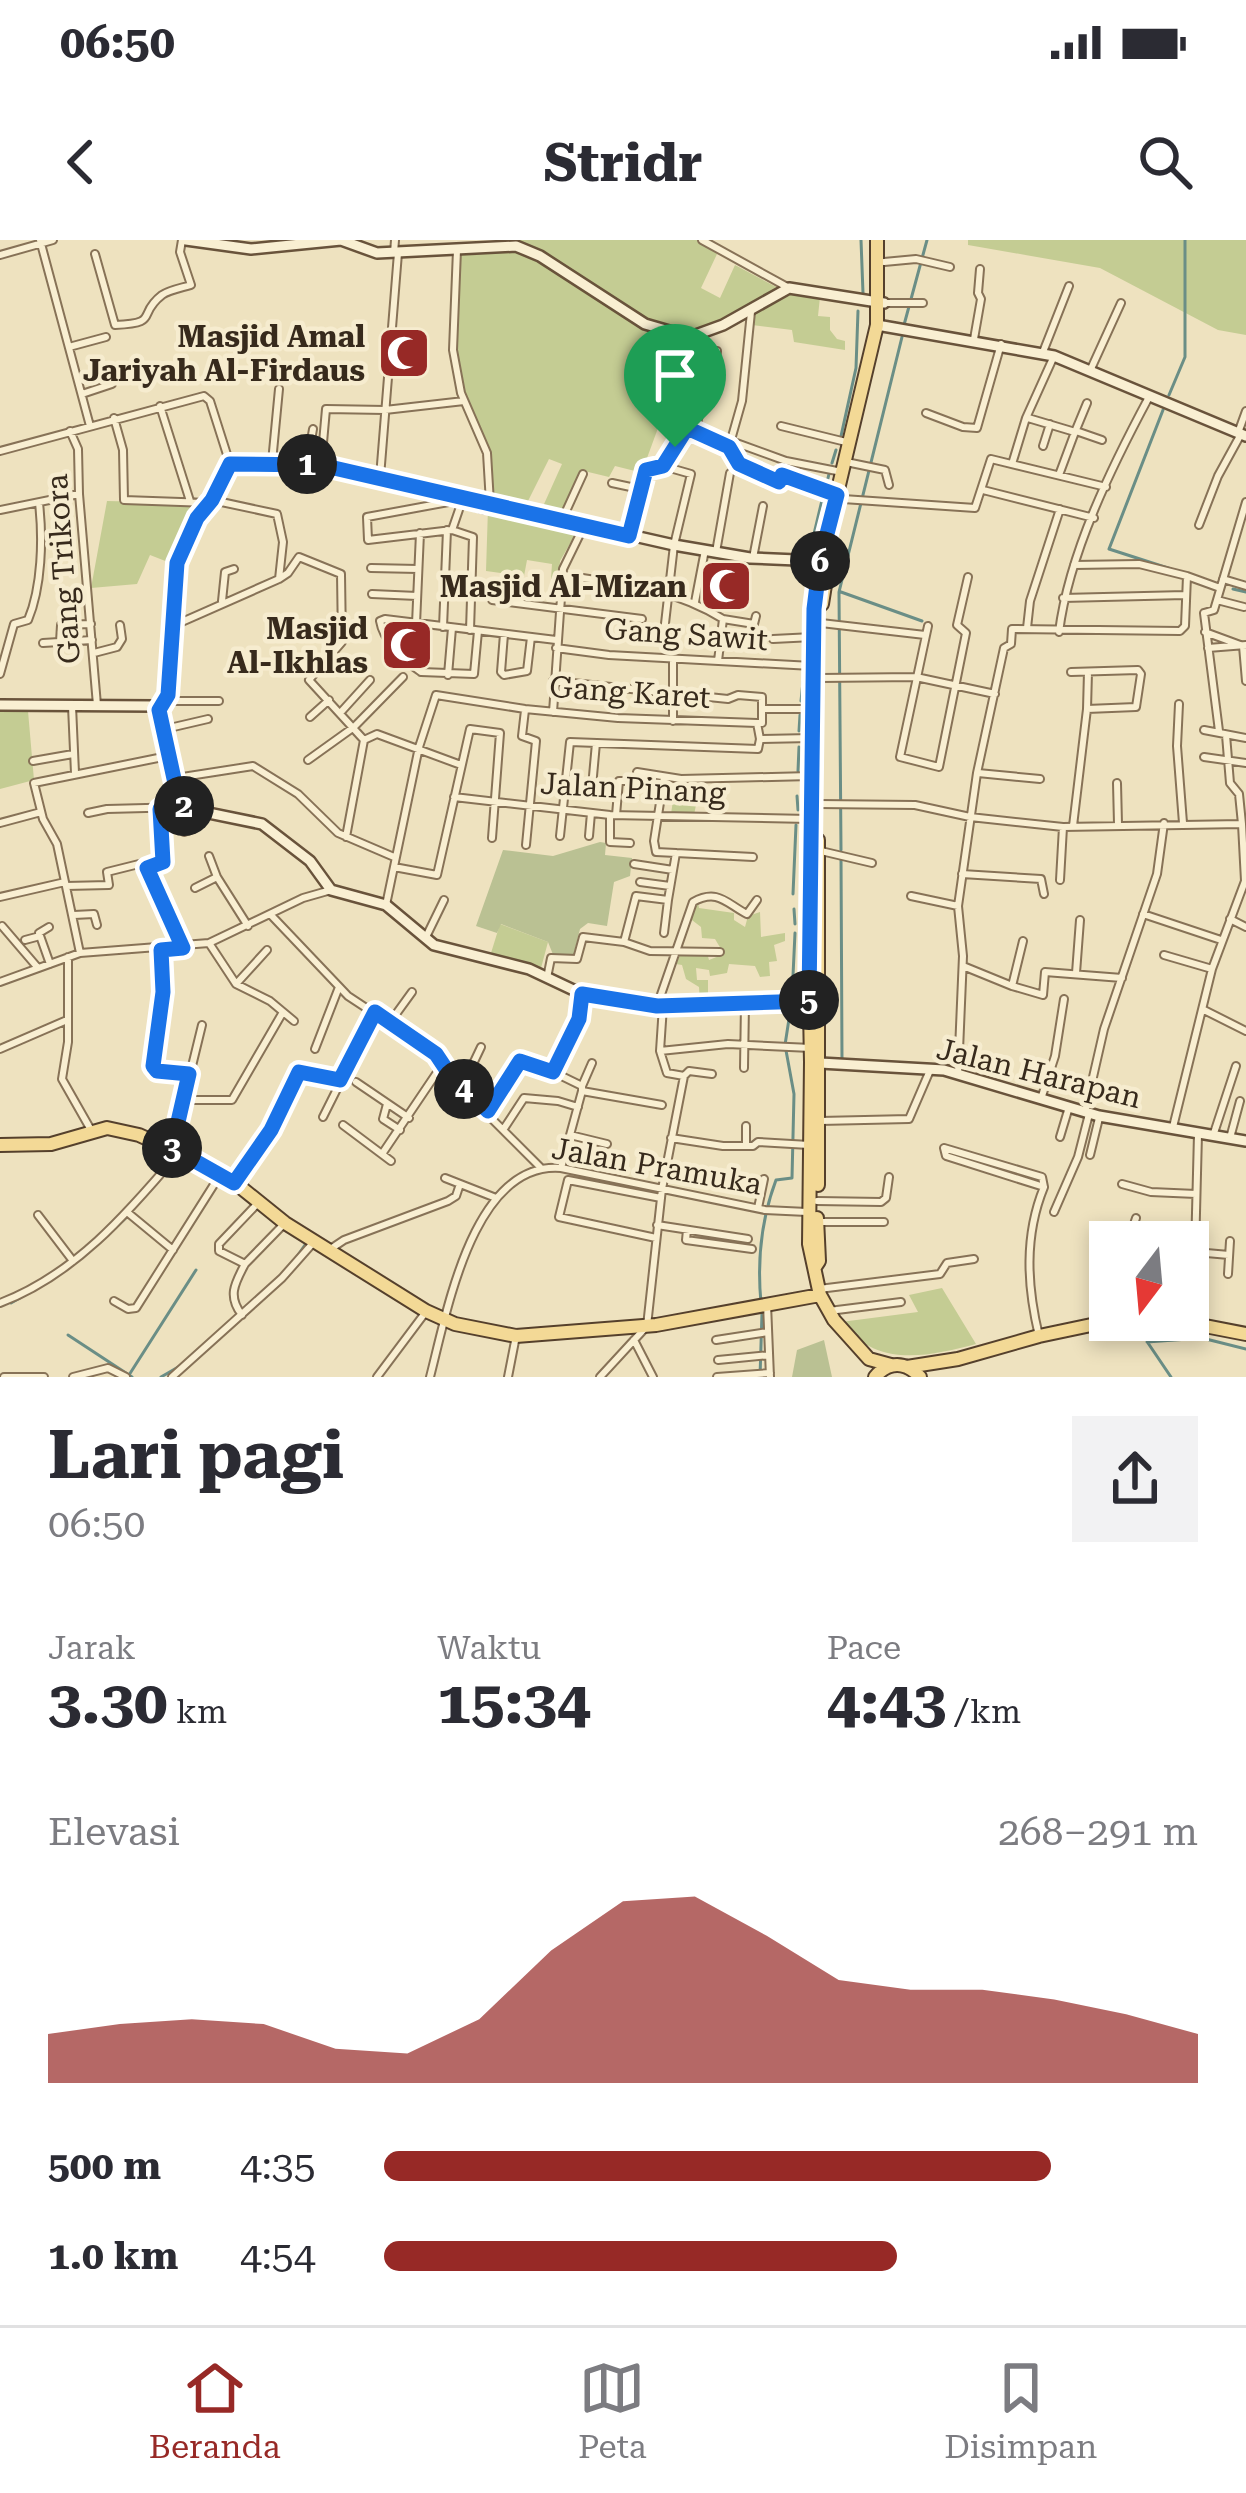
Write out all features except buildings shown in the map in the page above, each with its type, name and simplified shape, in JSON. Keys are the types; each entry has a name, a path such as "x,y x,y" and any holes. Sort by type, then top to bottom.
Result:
{"main road":[{"path":"846,468 880,325 884,262 880,240"},
{"path":"880,240 881,303"},
{"path":"880,325 850,443 849,499 829,560 832,624 816,672 811,709 810,819 797,1001 811,1048 819,1292 872,1377 890,1365"},
{"path":"814,1212 820,1121 816,560 849,499"},
{"path":"2,1144 51,1144 91,1130 116,1128 176,1150 234,1183 285,1222 426,1311 516,1336 647,1326 819,1292"},
{"path":"1209,1322 1246,1332"},
{"path":"848,1338 869,1359 907,1366 958,1359 1089,1324"},
{"path":"1209,1326 1246,1332"},
{"path":"932,1377 958,1359"},
{"path":"907,1366 920,1377"}],"street":[{"path":"0,255 53,240"},
{"path":"95,254 115,325 143,323 164,293 190,285 180,252 184,240 251,249 341,240 370,252 396,253 432,245 457,250 523,247 645,324 690,337 789,288"},
{"path":"380,477 395,240"},
{"path":"702,240 789,288 881,303 922,303"},
{"path":"40,242 90,426"},
{"path":"457,250 451,337 464,401 487,453 487,506"},
{"path":"884,262 919,260 950,267"},
{"path":"974,339 982,299 978,293 980,268"},
{"path":"1012,464 1069,286"},
{"path":"1090,371 1120,303"},
{"path":"751,309 742,401 730,444 739,464 758,474 779,482 782,475 849,499 975,508 992,460 1106,487"},
{"path":"880,325 1048,354 1242,434"},
{"path":"69,347 106,337"},
{"path":"926,413 976,428 1002,344"},
{"path":"695,432 718,351"},
{"path":"82,394 112,384 107,369"},
{"path":"272,462 279,388"},
{"path":"1,448 207,397 230,464 197,518 177,563 175,625 162,705 178,797 185,807"},
{"path":"1059,632 1063,598 1074,566 1149,397"},
{"path":"321,465 326,410 385,410 464,401"},
{"path":"1059,475 1087,403"},
{"path":"160,406 190,501"},
{"path":"1199,525 1218,476 1242,434 1246,411"},
{"path":"114,418 123,450 124,500 210,501 278,514 283,542 279,579"},
{"path":"1026,418 1102,440"},
{"path":"1043,446 1050,424"},
{"path":"781,426 850,443"},
{"path":"663,466 687,428 786,461 885,470 889,485"},
{"path":"307,464 313,429"},
{"name":"Gang Trikora","path":"70,431 78,449 97,705"},
{"path":"230,464 321,465 674,545 753,558 816,560"},
{"path":"629,536 646,470 663,466 691,474 674,545 663,641"},
{"path":"695,602 730,473"},
{"path":"562,520 583,474"},
{"path":"612,483 640,489"},
{"path":"983,490 1094,518"},
{"path":"0,510 79,494"},
{"path":"448,675 450,530 462,500"},
{"path":"420,533 416,624 385,619 379,624 421,673 474,674 474,540 450,530 420,533 368,540 367,517 462,500"},
{"path":"1172,1130 1212,969 1244,891 1242,793 1231,783 1208,648 1207,613 1216,600 1246,502"},
{"path":"0,674 14,624 28,620 33,606 39,503"},
{"path":"753,558 763,506"},
{"path":"1027,628 1030,601 1060,509"},
{"path":"553,712 564,562 584,526"},
{"path":"175,625 279,579 303,556 341,574 342,642 310,676 364,740 346,837"},
{"path":"1074,566 1139,564 1246,586"},
{"path":"371,568 418,569"},
{"path":"222,601 225,572 234,569"},
{"path":"562,574 668,591 723,619 754,624 757,616"},
{"path":"958,1074 963,966 958,906 977,772 1012,629 1180,631 1185,626 1186,576"},
{"path":"832,624 927,631 900,757 936,767 966,634 958,625 968,578"},
{"path":"372,594 417,596"},
{"path":"1063,598 1185,595"},
{"path":"492,600 642,619"},
{"path":"1216,600 1244,607"},
{"path":"1186,610 1207,613"},
{"path":"718,661 723,619"},
{"path":"60,642 61,625 91,624"},
{"name":"Gang Sawit","path":"416,624 840,676 916,677 995,694"},
{"path":"94,653 117,647 122,639 120,625"},
{"path":"421,673 426,625"},
{"path":"1209,633 1245,645"},
{"path":"504,634 504,675 526,671 531,637"},
{"path":"773,639 813,638"},
{"path":"43,643 92,640"},
{"path":"1208,648 1245,645"},
{"path":"1245,645 1246,681"},
{"path":"673,658 673,721"},
{"path":"1071,672 1138,670 1142,674 1136,707 1087,709"},
{"path":"1073,826 1088,672"},
{"path":"308,760 354,727 403,677"},
{"path":"341,712 370,680"},
{"path":"553,681 728,699 757,694 763,709 762,723 757,723 758,749 570,742 560,836"},
{"name":"Gang Karet","path":"418,748 436,695 525,710 757,723"},
{"path":"310,717 329,700"},
{"path":"0,706 219,701"},
{"path":"1179,704 1183,823"},
{"path":"72,706 75,773"},
{"path":"763,709 811,709"},
{"path":"525,710 522,736 536,741 526,845"},
{"path":"164,730 208,719"},
{"path":"1204,730 1246,737"},
{"path":"176,778 253,766 298,794 346,837 395,862 437,875 468,731 500,733 492,838"},
{"path":"364,740 377,734 461,764"},
{"path":"760,739 811,738"},
{"path":"565,785 592,787 596,743"},
{"path":"386,905 418,748"},
{"path":"33,761 73,754"},
{"path":"80,953 57,844 41,812 34,783 171,756"},
{"path":"1204,758 1246,763"},
{"path":"637,772 664,777 811,776"},
{"path":"977,772 1040,779"},
{"path":"664,777 654,849 753,857"},
{"path":"619,781 610,842 630,843"},
{"path":"1117,783 1118,824"},
{"name":"Jalan Pinang","path":"454,796 613,815 810,819"},
{"path":"818,804 915,805 970,818 1063,827 1244,824"},
{"path":"88,813 185,807 262,824 310,861 325,888"},
{"path":"0,897 66,884 109,885 107,872 163,862 160,809"},
{"path":"184,832 195,828 199,811"},
{"path":"0,823 41,812"},
{"path":"589,836 591,813"},
{"path":"1090,1155 1104,1029 1157,874 1164,823"},
{"path":"1060,880 1063,827"},
{"path":"818,851 872,862"},
{"path":"664,932 676,853"},
{"path":"209,856 248,926"},
{"path":"634,864 673,871"},
{"path":"145,866 183,948"},
{"path":"962,874 1041,879 1043,894"},
{"path":"195,888 217,877"},
{"path":"640,882 670,886"},
{"path":"0,982 80,953 209,943 325,888 386,905 425,939 452,952 529,969 582,994 660,1006 797,1001"},
{"path":"624,942 636,896 668,900"},
{"path":"910,896 958,906"},
{"path":"684,1076 668,1073 660,1051 658,994 693,902 726,898 747,914 757,900"},
{"path":"425,939 444,900"},
{"path":"72,915 94,914 97,925"},
{"path":"270,914 339,987 436,1054 540,1167"},
{"path":"1144,914 1222,940"},
{"path":"1076,973 1080,920"},
{"path":"1230,920 1246,927"},
{"path":"2,926 38,968"},
{"path":"49,926 40,929 40,936 50,964"},
{"path":"25,940 40,936"},
{"path":"547,978 551,958 578,959 584,937 624,942 640,950 720,952"},
{"path":"1012,986 1023,941"},
{"path":"209,943 236,984 294,1022"},
{"path":"161,950 163,992 153,1066 157,1071 189,1074"},
{"path":"236,984 267,950"},
{"path":"1164,955 1212,969"},
{"path":"68,957 62,1078 91,1130"},
{"path":"963,966 1041,995 1043,973 1123,978"},
{"path":"315,1049 339,987"},
{"path":"391,1022 412,992"},
{"path":"553,1072 579,1019 582,994"},
{"path":"1041,1099 1055,1056 1064,999"},
{"path":"745,1003 745,1068"},
{"path":"1204,1010 1246,1031"},
{"path":"183,1100 232,1100 283,1012"},
{"path":"322,1117 375,1012"},
{"path":"0,1049 67,1020"},
{"path":"0,1303 73,1261 127,1212 176,1150 202,1025"},
{"path":"660,1051 746,1045 811,1048"},
{"path":"463,1087 481,1047"},
{"path":"488,1111 520,1061 582,1088 662,1106"},
{"path":"561,1168 592,1063"},
{"name":"Jalan Harapan","path":"820,1063 931,1068 1091,1114 1198,1137 1246,1141"},
{"path":"382,1154 442,1065"},
{"path":"1214,1136 1236,1066"},
{"path":"820,1121 909,1120 931,1068"},
{"path":"600,1377 647,1326 661,1194 684,1076 689,1071 712,1074"},
{"path":"234,1183 271,1130 299,1072 340,1080"},
{"path":"356,1082 409,1118"},
{"path":"505,1127 524,1099 578,1107"},
{"path":"1230,1138 1240,1101"},
{"path":"387,1104 382,1119 400,1130"},
{"path":"1060,1137 1069,1107"},
{"path":"1054,1212 1091,1114"},
{"path":"343,1125 391,1161"},
{"path":"746,1126 746,1146"},
{"path":"0,1127 2,1144"},
{"path":"570,1135 607,1144"},
{"path":"1196,1221 1198,1137"},
{"path":"671,1138 746,1146 758,1142 811,1145"},
{"path":"990,1165 946,1156 944,1148 990,1165 1045,1187 1033,1222 1028,1283 1037,1336"},
{"name":"Jalan Pramuka","path":"430,1377 443,1319 486,1211 524,1173 540,1167 561,1168 661,1194 814,1212"},
{"path":"114,1301 136,1308 220,1174"},
{"path":"445,1178 496,1198"},
{"path":"814,1212 881,1202 889,1178"},
{"path":"764,1179 764,1209"},
{"path":"656,1238 559,1217 568,1180 661,1194"},
{"path":"329,1250 344,1240 448,1202 460,1184"},
{"path":"1122,1184 1151,1192 1196,1194"},
{"path":"245,1264 235,1262 218,1247 259,1202"},
{"path":"127,1212 173,1250"},
{"path":"814,1212 884,1222"},
{"path":"38,1215 73,1261"},
{"path":"242,1316 233,1298 234,1286 245,1264 285,1222"},
{"path":"657,1225 748,1239"},
{"path":"687,1230 686,1240 752,1249"},
{"path":"172,1377 242,1316 314,1241"},
{"path":"1228,1274 1230,1241"},
{"path":"1209,1253 1229,1255"},
{"path":"819,1292 935,1275 947,1263 974,1259"},
{"path":"829,1311 901,1301"},
{"path":"717,1377 765,1374 761,1306"},
{"path":"377,1377 426,1311"},
{"path":"716,1340 763,1332"},
{"path":"508,1377 516,1336"},
{"path":"634,1340 653,1377"},
{"path":"718,1360 763,1355"},
{"path":"73,1377 108,1368 126,1377"},
{"path":"608,1368 616,1377"},
{"path":"4,1377 44,1377"}],"green space":[{"path":"514,240 697,240 717,254 701,288 720,298 735,265 780,289 723,324 686,334 645,321 556,260"},
{"path":"968,240 1246,240 1246,335 1218,330 1100,268 968,245"},
{"path":"522,250 670,335 658,383 686,390 680,409 667,405 647,418 657,422 658,428 643,469 615,466 609,477 580,470 560,517 540,513 562,464 549,459 524,509 493,500 489,447 463,390 458,363 454,333 459,253"},
{"path":"796,292 820,297 818,316 830,317 830,330 845,341 845,350 794,342 792,330 752,325 755,310"},
{"path":"107,501 205,505 173,564 150,555 137,584 91,588"},
{"path":"488,508 579,528 560,561 559,580 551,579 552,564 527,560 524,576 486,571"},
{"path":"0,710 28,711 34,780 0,789"},
{"path":"683,780 698,780 698,794 717,794 718,806 696,805 694,815 671,814 675,787"},
{"path":"606,843 605,855 632,858 630,876 614,882 607,926 588,923 580,929 573,957 554,957 548,942 501,924 497,933 476,926 503,850 553,856"},
{"path":"698,902 699,908 734,913 734,920 745,927 748,916 760,912 761,937 785,933 785,941 774,945 777,961 769,962 770,976 760,977 755,966 729,964 727,973 710,976 709,970 696,968 697,980 708,980 708,1002 700,1002 699,987 676,964 680,955 707,953 709,960 724,954 715,939 702,938 701,927 688,917"},
{"path":"500,924 548,942 541,968 491,953"},
{"path":"942,1288 976,1344 921,1355 886,1353 855,1337 841,1322 918,1312 909,1295"},
{"path":"824,1340 832,1377 792,1377 797,1350"}],"waterway":[{"path":"861,240 863,293"},
{"path":"904,325 927,240"},
{"path":"1169,395 1185,357 1185,240"},
{"path":"841,436 856,368 858,311"},
{"path":"841,850 839,592 902,337"},
{"path":"1163,410 1109,549 1171,569"},
{"path":"832,463 836,450"},
{"path":"826,486 829,474"},
{"path":"806,633 808,559 823,496"},
{"path":"1233,589 1246,592"},
{"path":"841,592 922,621"},
{"path":"804,661 805,643"},
{"path":"801,701 803,682"},
{"path":"799,731 800,715"},
{"path":"798,771 799,747"},
{"path":"797,796 798,810"},
{"path":"793,894 796,825"},
{"path":"841,857 842,1059"},
{"path":"794,909 795,924"},
{"path":"792,997 795,933"},
{"path":"761,1303 760,1256 767,1210 776,1180 792,1178 794,1094 785,1045 791,1006"},
{"path":"1171,1133 1246,1146"},
{"path":"97,1245 129,1215"},
{"path":"296,1258 307,1242"},
{"path":"129,1375 196,1270"},
{"path":"11,1303 25,1295"},
{"path":"760,1377 762,1313"},
{"path":"68,1335 132,1377"},
{"path":"1147,1342 1202,1338 1246,1349"},
{"path":"1148,1343 1171,1377"},
{"path":"161,1377 180,1366"}],"place":[{"name":"Masjid Amal Jariyah Al-Firdaus","path":"404,353"},
{"name":"Masjid Al-Mizan","path":"726,586"},
{"name":"Masjid Al-Ikhlas","path":"407,645"}],"route":[{"path":"687,428 729,447 739,464 758,474 779,482 782,475 837,495 820,561 814,609 809,1001 657,1006 582,994 579,1019 553,1072 520,1061 488,1111 452,1078 436,1054 375,1012 340,1080 299,1072 271,1130 234,1183 172,1148 189,1074 157,1071 153,1066 163,992 161,950 183,948 147,868 163,862 160,809 185,807 178,797 159,710 168,695 177,563 197,518 230,464 321,465 629,536 647,468 663,466 675,447 687,428"}]}
